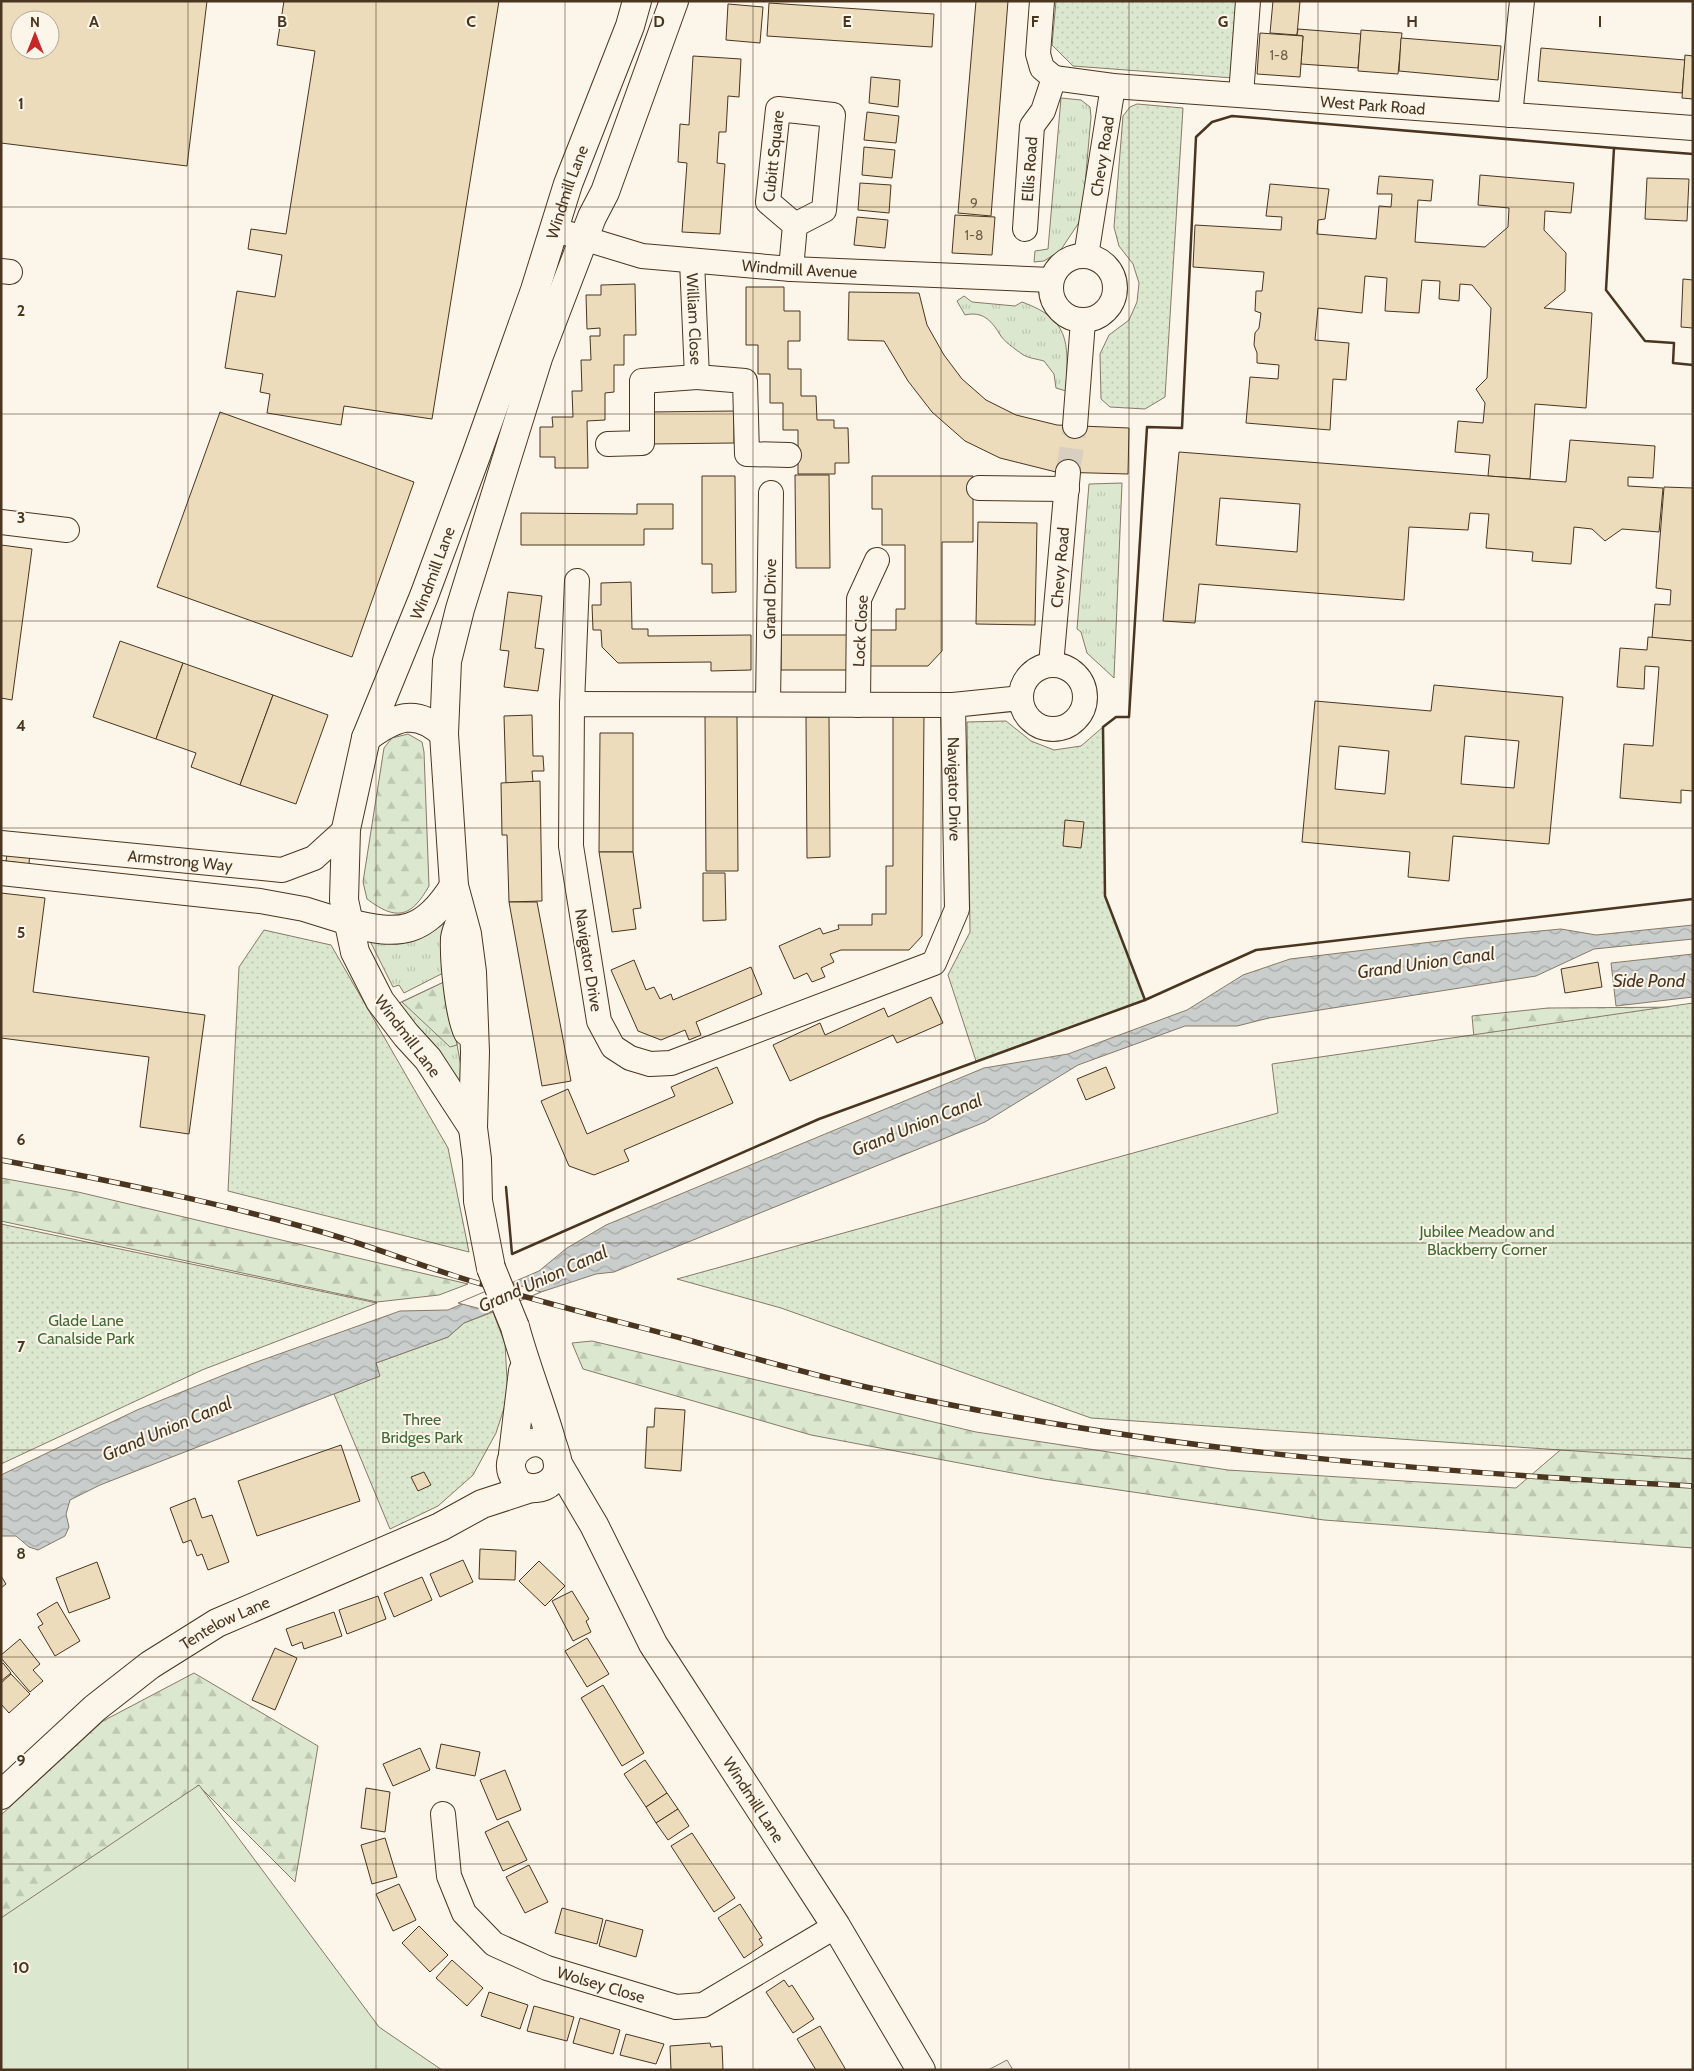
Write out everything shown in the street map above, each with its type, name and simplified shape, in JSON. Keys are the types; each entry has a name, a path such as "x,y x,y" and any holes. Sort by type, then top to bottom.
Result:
{"main road":[{"name":"Windmill Lane","path":"473,1128 452,1099 438,1074 406,1035 371,986 355,952 344,900 346,829 366,738 424,596 477,453 598,104 630,26 637,1"},
{"name":"Windmill Lane","path":"674,1 604,192 538,358 460,609 447,661 444,734 454,886 468,934 472,972 475,1052 473,1128 477,1160 478,1201 491,1268 515,1326 547,1473 594,1525 652,1644 836,1926 921,2070"},
{"path":"366,738 386,723 407,718 422,718 433,723 444,734"},
{"path":"349,923 381,931 405,930 420,923 443,904 454,886"},
{"name":"Windmill Lane","path":"512,1461 520,1416 524,1362"},
{"path":"533,1442 545,1444 547,1473 515,1479 512,1461 521,1445 533,1442"},
{"name":"Tentelow Lane","path":"482,1504 512,1461"},
{"name":"Tentelow Lane","path":"1,1795 102,1703 150,1664 209,1628 440,1527 482,1504 547,1473"}],"street":[{"path":"1042,1 1038,54 1042,68 1054,78"},
{"path":"1241,95 1248,1"},
{"path":"1510,115 1522,1"},
{"name":"West Park Road","path":"1054,78 1112,86 1693,128"},
{"name":"Ellis Road","path":"1025,229 1032,126 1043,111 1054,78"},
{"name":"Chevy Road","path":"1086,256 1112,86"},
{"name":"Cubitt Square","path":"778,109 833,115 824,210 794,225 768,202 778,109"},
{"name":"Cubitt Square","path":"791,269 794,225"},
{"name":"Windmill Avenue","path":"554,229 642,256 791,269 1051,280"},
{"path":"1075,256 1086,256 1103,262 1111,270 1116,290 1114,301 1104,314 1083,321 1068,318 1059,311 1053,302 1050,291 1051,280 1063,262 1075,256"},
{"name":"William Close","path":"692,260 697,376"},
{"path":"1075,426 1083,321"},
{"name":"William Close","path":"608,444 642,443 642,381 697,376 745,381 747,454 789,455"},
{"name":"Chevy Road","path":"979,488 1068,481 1051,665"},
{"name":"Grand Drive","path":"768,704 771,493"},
{"path":"1,522 67,530"},
{"name":"Lock Close","path":"858,705 859,598 877,560"},
{"name":"Navigator Drive","path":"577,581 572,704 571,846 599,1021 613,1047 630,1058 650,1064 671,1063 934,963 957,909 953,705"},
{"path":"1051,665 1067,668 1079,679 1084,687 1085,699 1078,717 1069,724 1059,728 1045,728 1030,719 1022,706 1023,684 1029,675 1038,669 1051,665"},
{"path":"572,704 953,705 1021,698"},
{"name":"Armstrong Way","path":"1,843 282,870 314,858 346,829"},
{"name":"Armstrong Way","path":"1,873 260,901 304,909 349,923"},
{"name":"Wolsey Close","path":"443,1814 448,1876 464,1913 494,1944 547,1968 676,2007 703,2005 836,1926"}],"green space":[{"path":"1056,1 1238,1 1233,78 1073,66 1052,45"},
{"path":"1061,98 1081,100 1090,107 1091,117 1082,218 1060,251 1044,261 1034,262 1035,251 1048,249"},
{"path":"1137,104 1183,108 1165,397 1145,409 1110,407 1101,399 1100,354 1109,335 1129,320 1137,302 1139,283 1133,264 1119,246 1114,227 1123,116 1130,107"},
{"path":"964,296 972,302 1015,306 1022,302 1050,317 1064,336 1067,360 1066,391 1056,388 1054,374 1044,361 1024,355 1009,345 993,324 985,318 976,314 965,315 957,301"},
{"path":"1122,483 1114,678 1087,653 1081,632 1077,629 1089,484"},
{"path":"1006,721 1031,741 1054,750 1081,746 1103,727 1105,896 1145,1000 976,1061 948,975 970,932 967,722"},
{"path":"408,734 422,742 424,752 429,886 416,905 402,913 395,913 386,911 367,899 363,882 384,748 392,738"},
{"path":"447,921 449,970 404,993 399,985 393,987 370,941 402,943 411,941 428,934"},
{"path":"264,930 331,945 448,1148 469,1252 228,1191 239,967"},
{"path":"446,981 465,1090 430,1040 397,1004"},
{"path":"446,981 457,1045 450,1047 402,1002"},
{"name":"Jubilee Meadow and Blackberry Corner","path":"1693,1003 1693,1459 1091,1418 781,1308 677,1279 1278,1113 1272,1064"},
{"path":"1693,1007 1475,1049 1472,1016 1548,1008"},
{"path":"1,1178 78,1192 468,1284 439,1295 377,1302 1,1221"},
{"name":"Glade Lane Canalside Park","path":"1,1224 377,1303 202,1370 1,1464"},
{"name":"Three Bridges Park","path":"493,1312 505,1344 508,1396 496,1433 473,1475 438,1506 390,1529 334,1394 379,1376 376,1363 448,1337 464,1323"},
{"path":"592,1341 976,1432 1228,1470 1516,1488 1586,1428 1693,1423 1693,1548 1324,1520 1044,1479 811,1435 583,1369 572,1343"},
{"path":"194,1673 318,1746 295,1882 198,1785 115,1889 1,1994 1,1815 103,1721"},
{"path":"199,1785 379,2027 442,2070 1,2070 1,1918"}],"shaded area":[{"path":"1007,2060 1013,2070 988,2070"}],"water":[{"name":"Grand Union Canal","path":"1693,925 1693,939 1594,949 1536,976 1269,1018 1237,1026 1185,1026 1078,1065 985,1122 614,1272 596,1274 541,1292 464,1323 448,1337 376,1363 380,1376 100,1485 70,1500 66,1514 69,1527 65,1536 38,1550 29,1547 16,1536 1,1536 1,1475 137,1410 251,1364 400,1311 448,1310 539,1271 567,1248 606,1225 984,1068 1068,1054 1187,1010 1243,975 1290,959 1465,938 1561,929 1596,935"},
{"name":"Side Pond","path":"1693,954 1693,997 1616,1006 1611,963"}],"pier":[{"path":"510,1281 511,1283 541,1292 493,1312 458,1303"}],"building":[{"path":"1,1 207,1 187,166 1,143"},
{"path":"284,1 499,1 432,419 344,406 341,425 267,413 270,394 260,392 263,374 225,368 237,291 275,297 282,255 248,249 251,229 286,234 315,51 277,45"},
{"path":"976,1 1008,1 991,216 958,213"},
{"path":"1273,1 1300,1 1297,35 1270,33"},
{"path":"769,3 934,14 932,47 767,36"},
{"path":"728,4 763,7 760,43 726,40"},
{"path":"1298,29 1361,34 1358,68 1301,64 1303,36 1297,35"},
{"path":"1361,30 1402,33 1398,74 1358,71"},
{"path":"1260,33 1303,36 1300,77 1257,74"},
{"path":"1401,38 1501,46 1498,80 1399,71"},
{"path":"1541,48 1685,60 1682,93 1538,81"},
{"path":"1685,55 1693,56 1693,99 1682,98"},
{"path":"693,56 741,59 739,97 728,96 726,132 719,132 717,163 725,164 720,234 682,232 687,163 678,162 680,124 689,125"},
{"path":"871,77 900,80 898,107 869,103"},
{"path":"867,112 899,116 896,143 864,140"},
{"path":"864,147 895,150 892,178 862,175"},
{"path":"1480,175 1574,183 1571,213 1545,211 1544,230 1566,253 1565,291 1544,308 1592,313 1586,408 1535,404 1530,479 1488,476 1490,455 1455,452 1458,421 1483,423 1485,403 1476,389 1487,378 1491,308 1472,285 1460,284 1459,301 1439,299 1440,281 1422,280 1419,313 1385,311 1387,278 1365,276 1362,313 1318,308 1315,340 1349,343 1346,380 1333,379 1330,430 1246,423 1250,377 1278,379 1279,365 1257,363 1257,353 1254,345 1255,333 1259,328 1261,313 1255,311 1256,291 1262,291 1264,272 1193,267 1195,225 1281,230 1282,217 1266,216 1270,184 1329,189 1325,219 1318,220 1317,234 1376,239 1379,206 1391,207 1392,194 1377,194 1379,176 1433,180 1431,201 1418,200 1415,242 1485,247 1508,227 1509,208 1478,205"},
{"path":"1647,178 1689,179 1687,221 1645,219"},
{"path":"860,183 891,185 889,213 858,210"},
{"path":"955,215 995,217 992,255 952,253"},
{"path":"857,217 888,220 885,248 854,245"},
{"path":"1683,279 1693,280 1693,328 1681,327"},
{"path":"635,284 636,335 624,335 624,365 614,365 614,392 605,393 605,420 587,421 588,468 555,468 555,457 540,457 540,427 553,427 552,417 573,417 572,391 582,391 581,360 591,360 590,336 600,336 600,328 587,329 586,295 601,295 601,285"},
{"path":"746,287 784,287 784,311 800,311 800,341 788,341 788,369 801,369 801,396 816,396 817,420 834,420 834,428 848,428 849,463 835,463 835,474 798,474 798,430 783,430 783,403 770,403 770,374 758,374 758,345 746,345"},
{"path":"849,292 919,293 927,325 944,355 962,379 986,400 1016,415 1057,425 1129,428 1128,474 1056,472 1000,458 965,441 932,412 908,381 884,341 848,340"},
{"path":"734,411 734,443 650,444 650,412"},
{"path":"220,412 414,482 352,657 157,587"},
{"path":"1570,440 1655,446 1653,478 1628,477 1628,486 1663,488 1659,532 1622,529 1605,541 1592,529 1574,527 1571,564 1532,561 1533,552 1486,548 1489,514 1470,513 1468,530 1409,527 1404,600 1199,584 1195,623 1163,621 1179,452 1566,482","holes":["1220,498 1300,504 1297,552 1216,545"]},
{"path":"795,475 829,475 830,568 796,568"},
{"path":"702,476 735,476 736,592 712,593 712,564 702,564"},
{"path":"872,476 973,476 973,542 942,542 942,651 928,666 863,666 863,630 896,630 896,609 905,609 905,545 882,545 882,509 872,509"},
{"path":"1664,487 1693,488 1693,641 1652,638 1655,604 1670,605 1671,590 1656,588"},
{"path":"637,504 673,504 673,529 644,529 644,545 521,545 521,513 637,514"},
{"path":"978,522 1037,523 1035,625 976,624"},
{"path":"1,545 32,549 12,700 1,698"},
{"path":"631,582 632,629 648,629 648,636 751,635 751,670 711,671 711,662 618,663 602,647 601,630 593,630 592,605 601,605 601,583"},
{"path":"508,592 542,596 535,648 544,649 538,691 504,687 509,651 500,650"},
{"path":"781,635 849,635 850,670 781,670"},
{"path":"1648,637 1693,641 1693,791 1681,790 1681,803 1620,798 1624,744 1653,746 1659,667 1645,666 1644,689 1617,687 1620,648 1647,650"},
{"path":"120,641 183,663 156,739 93,717"},
{"path":"183,663 273,695 240,785 191,767 196,753 156,739"},
{"path":"1434,685 1563,697 1549,844 1453,836 1449,881 1408,877 1410,852 1302,842 1315,701 1431,711","holes":["1465,736 1519,741 1514,788 1461,784","1339,746 1389,751 1385,794 1335,789"]},
{"path":"273,695 328,715 296,804 240,785"},
{"path":"532,715 533,756 543,756 544,771 532,771 533,782 506,783 504,716"},
{"path":"893,715 924,715 922,936 909,950 841,950 830,954 834,962 821,968 825,977 812,982 807,973 794,979 779,946 820,928 823,934 839,929 838,925 872,925 872,914 886,914 886,866 893,866"},
{"path":"705,716 737,716 738,871 706,871"},
{"path":"806,717 829,717 830,857 807,858"},
{"path":"600,733 633,733 633,852 599,852"},
{"path":"540,781 542,901 509,902 507,835 502,835 501,783"},
{"path":"1065,820 1084,822 1081,848 1063,846"},
{"path":"8,848 30,851 29,864 6,861"},
{"path":"599,852 633,852 641,908 633,909 636,929 612,932"},
{"path":"703,873 725,873 726,920 703,921"},
{"path":"1,893 45,898 33,992 205,1015 189,1134 140,1127 149,1057 1,1038"},
{"path":"509,902 537,902 571,1081 542,1086"},
{"path":"634,960 646,990 654,987 660,999 671,994 673,1000 751,967 762,994 696,1022 701,1035 689,1040 685,1030 661,1040 638,1031 611,970"},
{"path":"1598,962 1602,987 1565,993 1561,969"},
{"path":"931,997 943,1023 897,1043 893,1035 790,1081 773,1045 820,1023 825,1035 884,1008 888,1017"},
{"path":"717,1067 733,1103 624,1150 629,1161 594,1175 569,1166 541,1101 568,1089 587,1134 675,1096 671,1087"},
{"path":"1106,1067 1115,1088 1086,1100 1077,1079"},
{"path":"655,1408 685,1410 681,1471 645,1468 647,1427 654,1427"},
{"path":"341,1445 360,1501 257,1536 238,1481"},
{"path":"424,1472 431,1485 418,1491 411,1477"},
{"path":"195,1498 202,1518 212,1515 229,1562 208,1570 202,1554 197,1556 191,1540 183,1543 170,1508"},
{"path":"480,1549 516,1551 515,1580 479,1579"},
{"path":"463,1560 473,1582 440,1597 430,1574"},
{"path":"539,1561 565,1586 545,1606 519,1581"},
{"path":"97,1562 110,1598 69,1613 56,1578"},
{"path":"1,1576 6,1584 1,1588"},
{"path":"422,1577 432,1600 394,1617 384,1593"},
{"path":"572,1591 589,1619 586,1621 591,1632 573,1641 552,1601"},
{"path":"378,1596 386,1619 347,1634 339,1610"},
{"path":"57,1602 80,1641 55,1656 38,1627 43,1624 37,1614"},
{"path":"334,1612 342,1636 304,1649 302,1642 292,1646 286,1629"},
{"path":"587,1638 609,1674 587,1687 565,1651"},
{"path":"20,1639 40,1664 33,1670 43,1681 30,1692 1,1658 1,1655"},
{"path":"275,1648 297,1658 275,1710 252,1700"},
{"path":"3,1663 11,1673 1,1681 1,1664"},
{"path":"11,1674 30,1694 9,1713 1,1704 1,1683"},
{"path":"603,1685 644,1753 622,1766 581,1698"},
{"path":"441,1744 480,1752 475,1776 436,1768"},
{"path":"420,1748 430,1770 393,1786 383,1764"},
{"path":"645,1760 667,1793 646,1807 624,1774"},
{"path":"505,1770 521,1810 497,1820 480,1780"},
{"path":"366,1788 390,1792 385,1832 361,1828"},
{"path":"667,1793 678,1809 656,1823 646,1807"},
{"path":"678,1809 689,1826 668,1840 656,1823"},
{"path":"508,1821 527,1860 503,1871 485,1832"},
{"path":"692,1833 735,1898 714,1912 671,1846"},
{"path":"385,1838 397,1877 372,1884 361,1845"},
{"path":"529,1865 548,1902 525,1913 506,1877"},
{"path":"399,1884 416,1920 393,1931 376,1894"},
{"path":"740,1904 762,1938 759,1939 763,1945 744,1958 718,1918"},
{"path":"562,1908 603,1919 597,1944 555,1933"},
{"path":"606,1920 643,1930 636,1957 599,1946"},
{"path":"419,1926 448,1955 430,1972 402,1943"},
{"path":"452,1960 483,1988 467,2006 436,1978"},
{"path":"784,1980 789,1987 792,1985 814,2019 793,2033 766,1992"},
{"path":"489,1992 528,2005 520,2029 481,2016"},
{"path":"534,2006 574,2017 567,2041 527,2031"},
{"path":"580,2018 620,2030 613,2054 573,2043"},
{"path":"820,2026 846,2070 816,2070 797,2039"},
{"path":"626,2034 664,2044 656,2064 620,2055"},
{"path":"710,2043 711,2047 722,2046 723,2070 671,2070 670,2046"}],"tunnel":[{"path":"1068,472 1075,426"}],"railway":[{"path":"1,1160 80,1175 276,1219 333,1235 483,1285 540,1301 820,1376 968,1408 1071,1427 1277,1454 1484,1473 1693,1486"}],"wall":[{"path":"1145,1000 1105,896 1103,727 1116,717 1129,717 1147,427 1182,428 1196,137 1212,122 1232,116 1614,148"},
{"path":"1693,154 1614,148 1606,290 1645,341 1674,343 1673,363 1693,365"},
{"path":"506,1187 512,1254 819,1119 1145,1000 1256,950 1693,899"}]}
